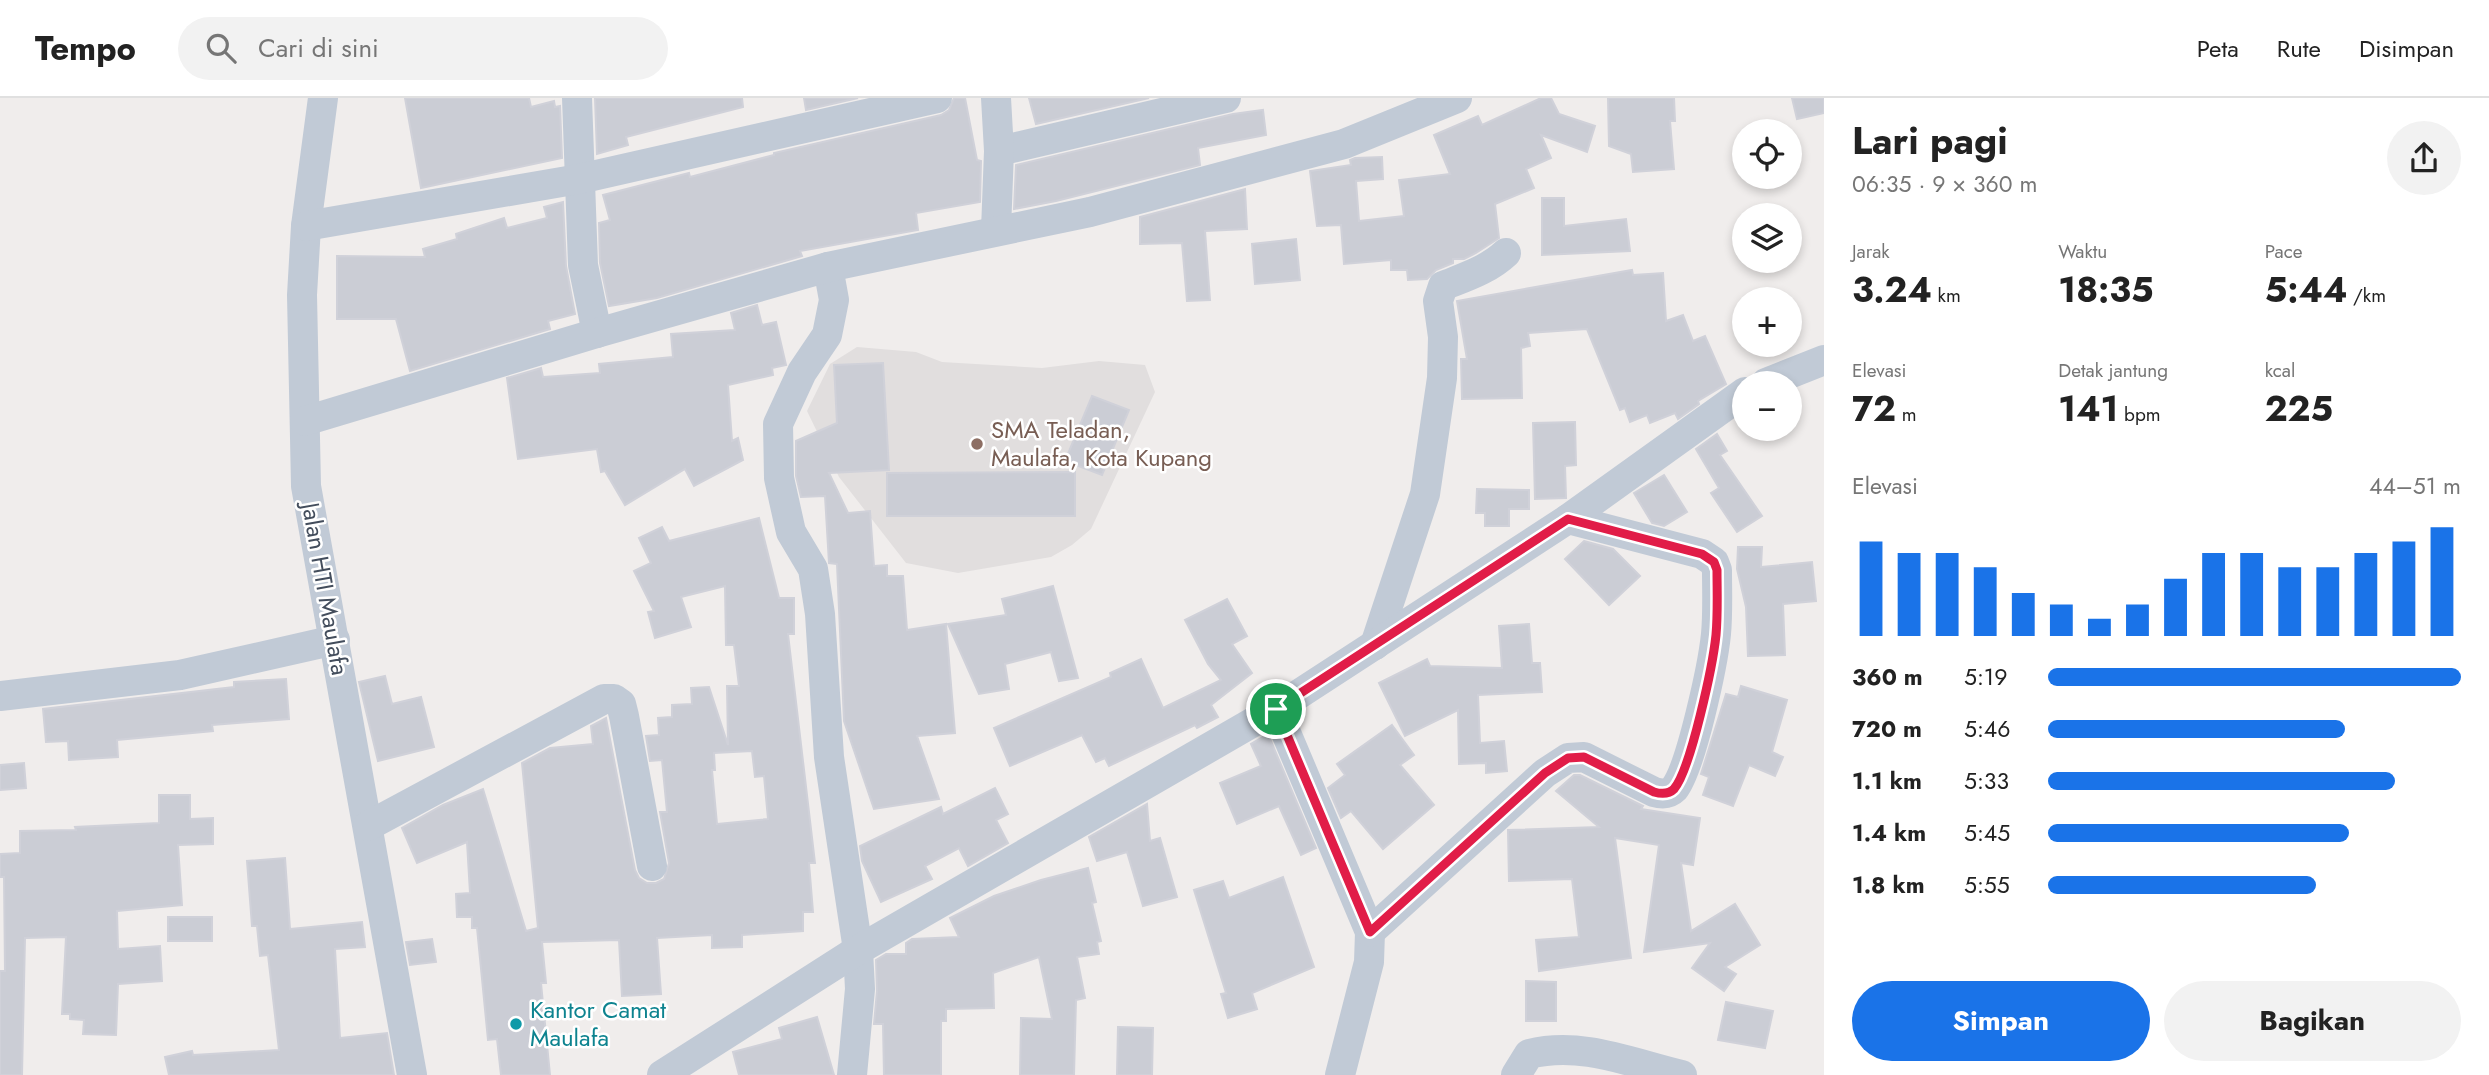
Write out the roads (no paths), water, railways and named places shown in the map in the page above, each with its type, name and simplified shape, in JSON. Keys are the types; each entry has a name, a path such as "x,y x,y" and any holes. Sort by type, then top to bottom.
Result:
{"street":[{"name":"Jalan HTI Maulafa","path":"323,98 306,226 302,295 306,486 412,1075"},
{"path":"577,98 583,265 597,333"},
{"path":"306,226 579,179 937,98"},
{"path":"996,98 999,151 996,230"},
{"path":"999,151 1226,98"},
{"path":"305,421 828,267 1090,212 1345,144 1457,98"},
{"path":"1375,645 1425,494 1442,378 1443,337 1438,300 1443,286 1477,272 1506,253"},
{"path":"828,267 834,300 827,335 802,372 778,424 779,478 791,532 813,569 820,614 829,757 858,950 860,989 852,1075"},
{"path":"1796,371 1824,360"},
{"path":"662,1075 858,950 1276,709 1568,519 1732,400"},
{"path":"1370,932 1545,773 1568,758 1584,757 1654,792 1666,794 1675,788 1689,751 1710,675 1716,630 1717,570 1714,562 1702,554 1568,519"},
{"path":"0,696 180,675 335,640"},
{"path":"368,826 604,699 614,699 621,704 624,716 652,866"},
{"path":"1276,709 1370,932 1369,962 1340,1075"},
{"path":"1516,1075 1529,1054 1548,1050 1621,1057 1682,1075"}],"place":[{"name":"SMA Teladan, Maulafa, Kota Kupang","path":"977,444"},
{"name":"Kantor Camat Maulafa","path":"516,1024"}]}
